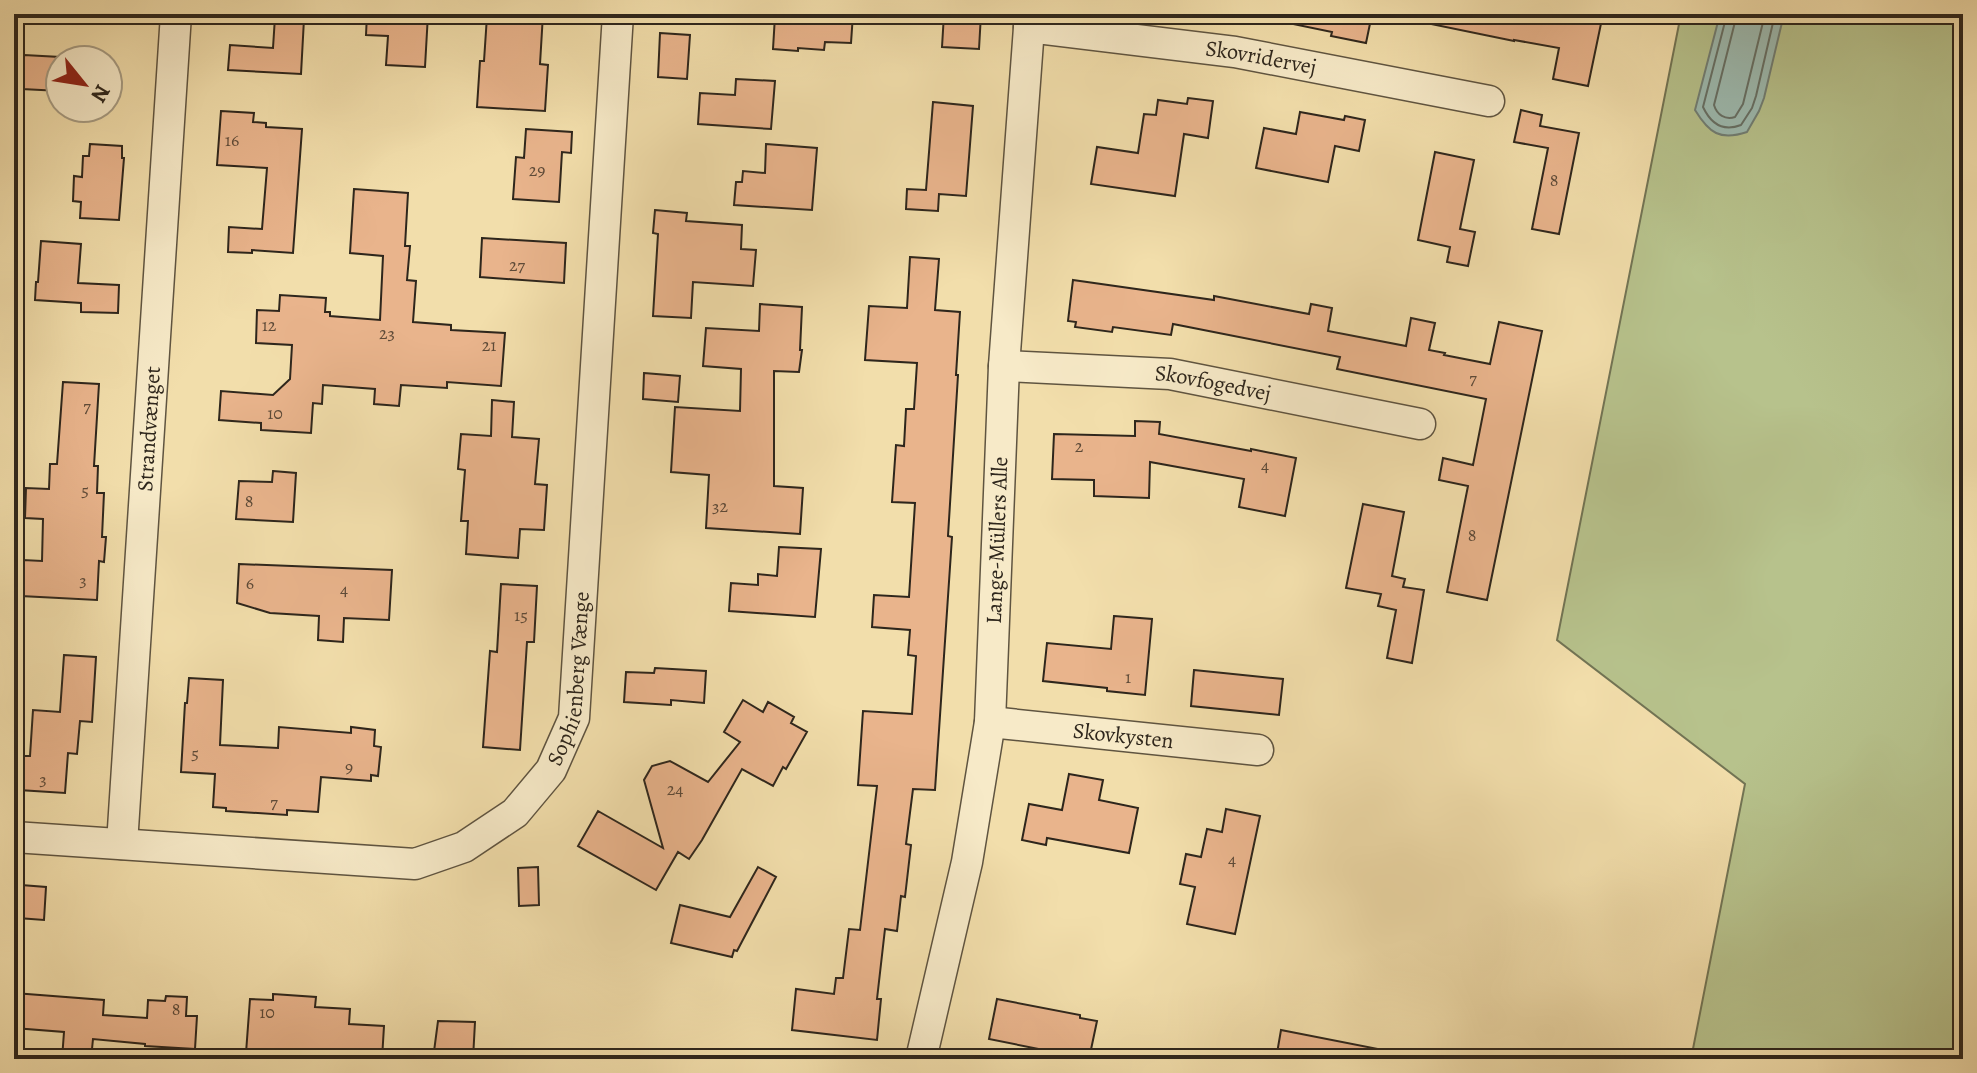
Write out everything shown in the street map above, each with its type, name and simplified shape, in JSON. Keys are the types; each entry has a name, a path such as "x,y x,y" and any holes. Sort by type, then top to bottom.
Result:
{"street":[{"name":"Strandvænget","path":"122,844 176,14"},
{"name":"Sophienberg Vænge","path":"14,837 415,864 464,847 515,813 551,770 574,718 618,14"},
{"name":"Skovridervej","path":"1030,21 1235,52 1489,101"},
{"name":"Lange-Müllers Alle","path":"921,1059 967,862 990,722 1004,366 1030,21"},
{"name":"Skovfogedvej","path":"1004,366 1170,374 1420,424"},
{"name":"Skovkysten","path":"990,722 1258,750"}],"green space":[{"path":"1681,14 1963,14 1963,1059 1691,1059 1745,784 1557,640"}],"water":[{"path":"1720,14 1784,14 1759,111 1747,132 1729,136 1710,129 1695,110"}],"building":[{"path":"367,14 428,14 425,67 386,65 388,36 366,35"},
{"path":"543,14 540,64 548,65 545,111 477,107 487,16"},
{"path":"810,14 853,14 851,43 825,42 824,50 773,49 775,16 810,18"},
{"path":"944,14 981,14 979,49 942,47"},
{"path":"1294,14 1372,14 1366,43 1293,24"},
{"path":"1432,14 1603,14 1588,86 1553,79 1559,48 1431,24"},
{"path":"275,17 304,19 301,74 228,70 230,45 273,48"},
{"path":"660,33 690,35 687,79 658,77"},
{"path":"24,55 44,56 44,90 22,89"},
{"path":"736,79 775,81 771,129 698,124 700,93 735,95"},
{"path":"1188,98 1213,101 1208,138 1184,134 1175,196 1091,184 1097,147 1138,153 1144,114 1156,115 1158,100 1187,104"},
{"path":"933,102 973,106 966,196 939,194 938,211 906,209 907,189 926,190"},
{"path":"1521,110 1542,115 1540,126 1579,133 1559,234 1532,229 1548,148 1514,142"},
{"path":"221,111 254,113 253,122 266,123 266,127 302,129 293,253 228,252 229,227 262,229 267,168 217,165"},
{"path":"1300,112 1344,120 1345,116 1365,120 1359,151 1335,146 1328,182 1256,168 1264,128 1296,134"},
{"path":"526,129 572,132 571,153 562,152 559,202 513,199 516,157 524,158"},
{"path":"90,144 122,146 124,158 119,220 80,218 81,202 73,201 74,176 82,177 83,156 89,156"},
{"path":"766,144 817,148 812,210 734,205 736,182 742,182 743,171 765,173"},
{"path":"1435,152 1474,160 1460,229 1475,232 1468,266 1447,262 1450,247 1418,240"},
{"path":"354,189 408,193 405,246 410,246 407,280 416,281 413,322 451,325 451,330 505,333 501,386 447,382 447,388 401,385 399,406 374,404 375,389 323,385 322,404 313,403 311,433 261,430 261,423 219,420 221,391 273,395 290,379 292,345 256,343 257,310 279,311 280,295 326,298 325,312 330,312 330,316 380,320 383,256 350,253"},
{"path":"655,210 687,213 686,221 742,225 741,249 756,250 753,286 693,282 691,318 653,316 658,234 653,233"},
{"path":"482,238 566,243 564,283 480,277"},
{"path":"41,241 81,244 78,283 119,285 118,313 81,312 81,303 35,300"},
{"path":"910,257 939,259 935,310 960,312 948,536 952,537 935,790 913,789 906,844 911,845 905,897 901,896 897,931 885,929 877,999 881,999 877,1040 792,1030 796,989 834,994 836,978 843,978 849,929 860,930 877,786 858,785 863,711 912,714 916,656 908,655 910,630 872,627 874,595 909,597 915,503 892,502 896,445 904,446 906,409 914,409 917,363 865,360 869,306 907,308"},
{"path":"1073,280 1214,300 1214,296 1309,314 1311,304 1332,308 1328,331 1406,346 1411,318 1435,323 1429,350 1490,364 1499,322 1542,331 1487,600 1447,592 1468,486 1439,480 1443,458 1473,465 1486,399 1337,369 1340,357 1173,324 1171,335 1113,327 1112,332 1075,327 1076,322 1068,321"},
{"path":"760,304 802,307 799,372 774,371 774,486 803,488 800,534 706,528 709,475 671,472 675,407 740,411 741,369 703,366 706,328 759,331"},
{"path":"644,373 680,376 678,402 643,399"},
{"path":"63,382 99,384 94,466 98,466 97,493 104,493 102,537 106,537 104,562 99,561 97,600 21,596 23,560 42,561 43,519 25,518 26,488 49,489 50,464 57,464"},
{"path":"492,400 514,402 512,437 539,439 535,484 547,485 544,530 520,529 518,558 466,554 468,521 461,521 465,470 458,469 461,434 491,436"},
{"path":"1135,421 1160,422 1159,434 1296,458 1285,516 1239,507 1244,479 1150,462 1149,498 1094,496 1094,480 1052,479 1054,434 1135,436"},
{"path":"273,471 296,473 293,522 236,519 239,481 272,482"},
{"path":"1363,504 1404,512 1392,576 1405,579 1403,587 1424,590 1412,663 1387,658 1396,610 1378,606 1381,594 1346,588"},
{"path":"779,547 821,549 815,617 729,611 731,583 758,585 758,574 777,576"},
{"path":"239,564 392,570 389,620 344,618 343,642 318,640 319,616 270,613 237,603"},
{"path":"501,584 537,586 534,642 527,642 520,750 483,747 490,651 497,652"},
{"path":"1114,616 1152,619 1145,695 1043,681 1047,643 1111,649"},
{"path":"64,655 96,657 92,722 80,721 77,754 68,753 65,793 19,790 22,756 30,756 33,710 60,712"},
{"path":"655,668 706,671 704,703 671,700 671,705 624,702 626,672 654,673"},
{"path":"1194,670 1283,679 1279,715 1191,706"},
{"path":"189,678 223,680 220,745 278,748 279,727 351,733 351,727 375,730 374,746 381,747 378,776 371,775 371,781 321,777 318,812 287,810 287,815 226,811 226,808 213,807 215,774 181,772"},
{"path":"743,700 763,712 768,702 794,717 791,723 807,732 773,786 742,769 689,859 678,852 656,890 578,846 598,811 663,848 644,780 652,766 670,761 708,782 740,742 724,732"},
{"path":"1069,774 1103,780 1099,800 1138,808 1129,853 1047,838 1046,845 1022,840 1029,804 1062,810"},
{"path":"1226,809 1260,816 1235,934 1187,924 1195,887 1180,884 1186,854 1201,857 1207,829 1222,832"},
{"path":"538,867 539,905 519,906 518,868"},
{"path":"758,867 776,877 732,957 671,943 680,905 730,917"},
{"path":"21,885 46,887 44,920 18,918"},
{"path":"14,993 104,1000 103,1015 147,1018 148,1000 165,1001 166,996 187,997 186,1016 197,1016 195,1049 93,1039 91,1059 62,1059 64,1032 14,1028"},
{"path":"273,994 316,997 315,1007 350,1009 349,1024 384,1026 382,1059 275,1059 276,1055 246,1053 250,999 273,1000"},
{"path":"997,999 1097,1021 1089,1059 989,1039"},
{"path":"438,1021 475,1022 473,1059 433,1059"},
{"path":"1281,1030 1378,1049 1377,1059 1276,1059"}]}
